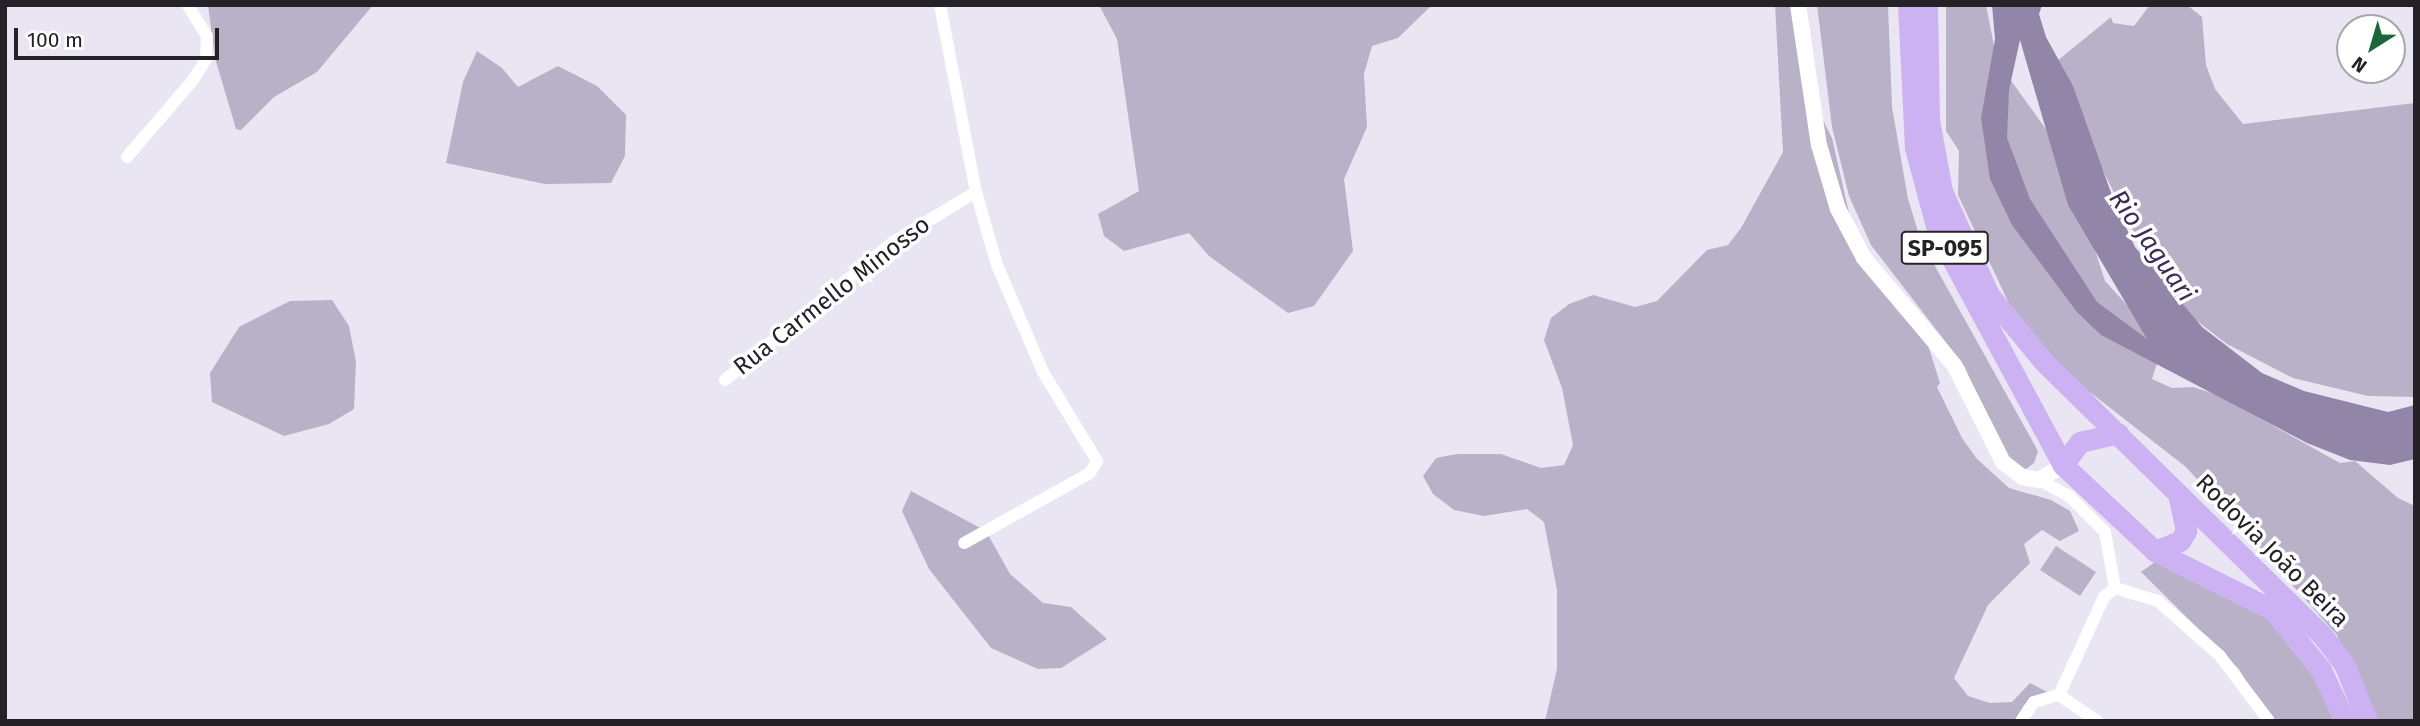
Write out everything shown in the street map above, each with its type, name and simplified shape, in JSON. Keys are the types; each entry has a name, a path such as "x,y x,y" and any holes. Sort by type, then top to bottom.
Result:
{"main road":[{"name":"SP-095","path":"1908,5 1915,148 1938,233 1958,276 2063,466"},
{"name":"SP-095","path":"1927,5 1930,120 1942,191 1963,245 1989,295 2018,334 2118,433"},
{"path":"2063,466 2080,442 2118,433"},
{"name":"Rodovia João Beira","path":"2118,433 2322,635 2345,666 2367,721"},
{"name":"Rodovia João Beira","path":"2063,466 2115,518 2155,551 2273,610 2328,680 2345,721"},
{"path":"2155,551 2180,541 2186,531 2179,496"}],"street":[{"path":"127,157 194,80 206,59 207,36 188,5"},
{"path":"940,5 976,192 1007,293 1052,389 1096,454 1095,467 964,543"},
{"path":"1798,5 1819,145 1838,209 1864,258 1954,365 2003,462 2022,477 2039,480 2069,496 2105,532 2115,588"},
{"name":"Rua Carmello Minosso","path":"725,380 893,242 976,192"},
{"path":"2039,480 2063,466"},
{"path":"2021,721 2034,702 2059,695 2104,597 2115,588"},
{"path":"2115,588 2158,601 2220,656 2270,721"},
{"path":"2059,695 2097,721"}],"shaded area":[{"path":"208,5 373,5 317,72 274,97 241,130 236,129 215,58"},
{"path":"1099,5 1432,5 1398,38 1372,46 1364,74 1367,127 1344,179 1353,251 1314,306 1288,313 1209,256 1189,233 1124,251 1104,236 1098,214 1139,191 1117,39"},
{"path":"1775,5 1799,5 1821,116 1832,138 1852,226 1927,342 1940,383 1937,387 1962,438 1977,459 2009,488 2051,500 2070,511 2079,531 2060,541 2042,530 2024,544 2030,563 1988,605 1954,678 1968,696 1990,703 2012,702 2030,683 2049,693 2024,705 2018,721 1545,721 1557,669 1557,590 1544,522 1527,509 1484,516 1454,510 1433,494 1423,476 1436,458 1457,454 1501,454 1541,468 1564,465 1573,445 1562,388 1544,340 1551,318 1569,304 1593,295 1635,307 1657,301 1707,250 1728,245 1741,228 1783,152"},
{"path":"1817,5 1888,5 1892,107 1908,199 1921,241 2038,451 2034,463 2026,469 2014,469 2003,461 1965,367 1871,245 1849,196 1832,127"},
{"path":"1946,5 1986,5 1997,61 2063,153 2105,281 2138,317 2159,357 2152,379 2172,388 2193,387 2218,395 2340,463 2355,461 2398,498 2415,506 2415,721 2365,721 2337,635 2186,467 2028,344 1958,195 1959,151 1946,131"},
{"path":"1992,5 2042,5 2039,14 2046,37 2073,86 2114,201 2135,247 2202,327 2262,373 2304,391 2388,412 2415,405 2415,459 2390,465 2350,460 2307,443 2101,335 2077,312 2012,225 1990,179 1981,118 1995,39","holes":["2020,40 2068,205 2147,339 2097,302 2030,199 2007,138 2009,90"]},
{"path":"2150,5 2187,5 2202,17 2206,65 2215,89 2243,124 2415,103 2415,397 2368,396 2293,378 2227,344 2175,304 2161,287 2051,66 2111,17 2113,23 2134,26"},
{"path":"477,51 502,68 518,87 558,66 597,86 626,115 625,156 611,183 545,184 446,163 463,82"},
{"path":"332,300 349,326 356,362 354,409 329,424 284,436 212,402 210,373 239,327 290,301"},
{"path":"911,491 986,531 1010,574 1043,603 1071,607 1107,639 1061,668 1038,669 991,648 929,569 902,511"},
{"path":"2056,546 2096,572 2080,596 2040,570"},
{"path":"2159,559 2274,617 2303,653 2340,721 2269,721 2239,669 2141,572"}],"water label":[{"name":"Rio Jaguari","path":"2152,246"}]}
